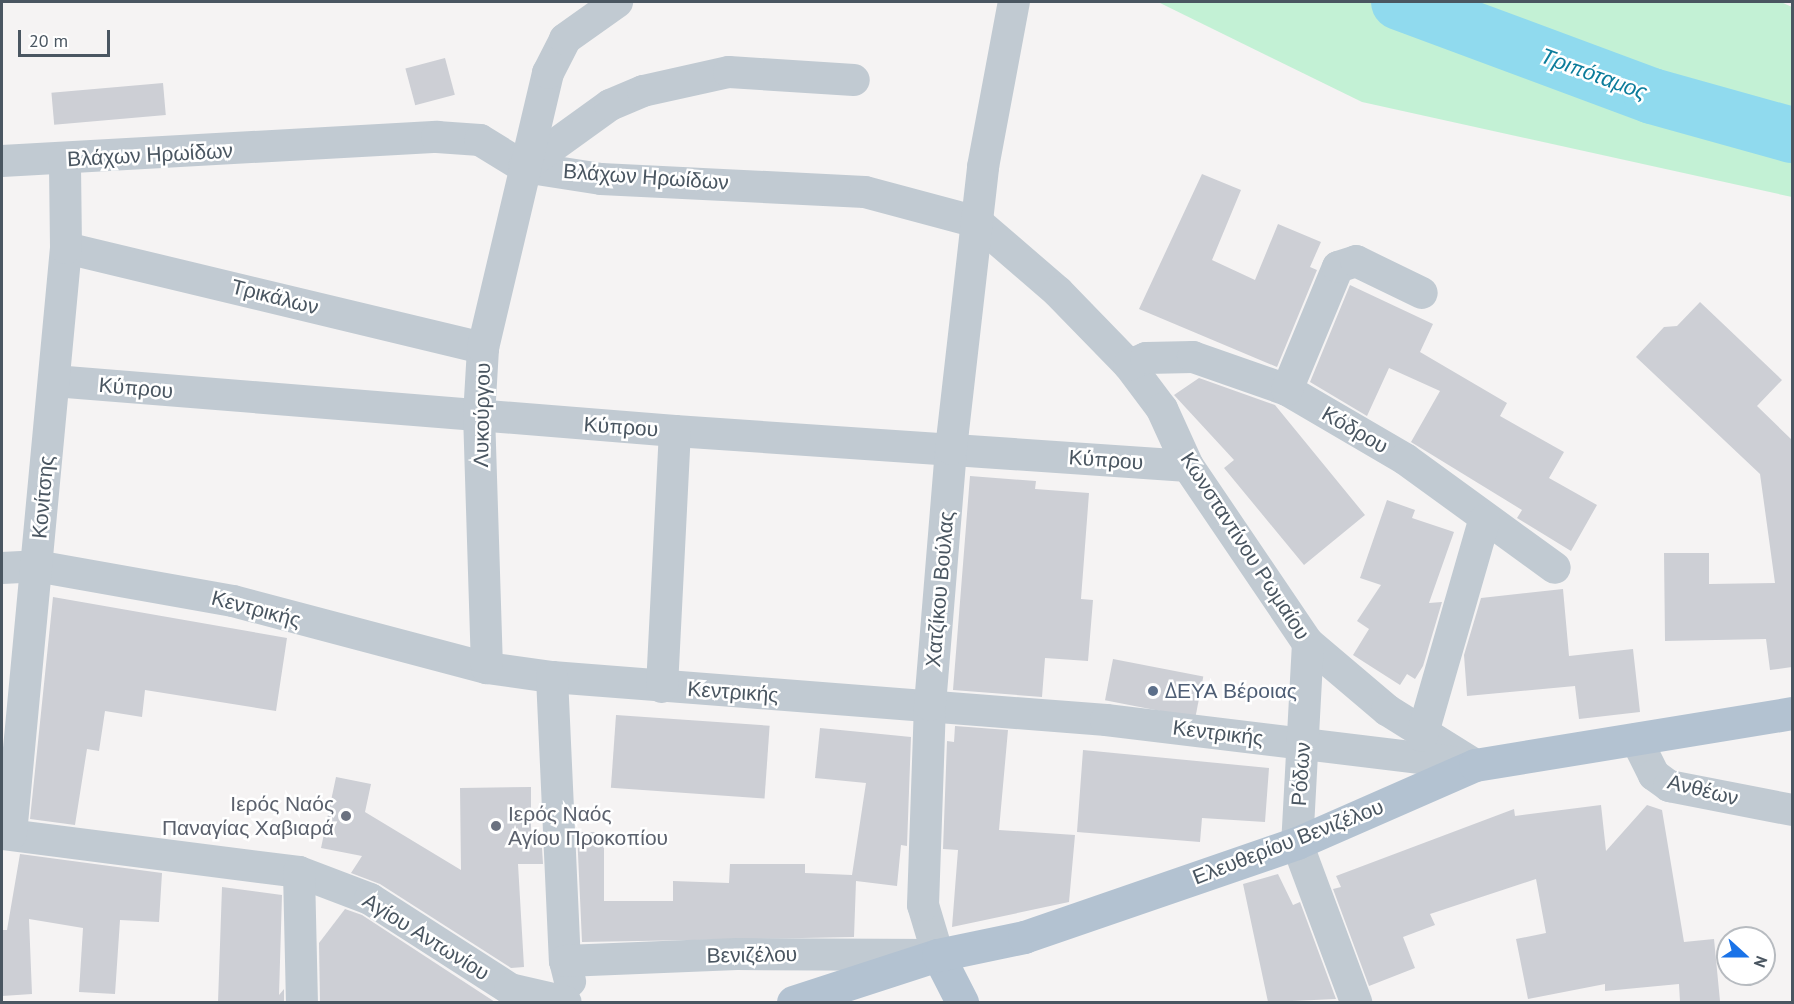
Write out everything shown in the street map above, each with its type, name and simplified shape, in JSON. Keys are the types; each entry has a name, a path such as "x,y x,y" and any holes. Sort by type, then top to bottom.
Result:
{"main road":[{"name":"Ελευθερίου Βενιζέλου","path":"793,1002 938,955 1024,937 1296,843 1475,765 1792,713"},
{"path":"938,955 962,1002"}],"street":[{"name":"Λυκούργου","path":"487,668 479,416 483,348 524,166 548,73 565,39 617,2"},
{"name":"Χατζίκου Βούλας","path":"938,955 923,905 930,705 951,449 977,222 1001,57 1014,2"},
{"path":"524,166 610,105 644,92 729,72 854,80"},
{"name":"Βλάχων Ηρωίδων","path":"2,161 66,160 437,137 480,140 524,166 601,178 865,192 977,222 1058,292 1129,365"},
{"name":"Κονίτσης","path":"6,834 36,566 66,248 66,160"},
{"name":"Τρικάλων","path":"66,248 483,348"},
{"path":"1287,390 1338,267 1356,261 1422,293"},
{"name":"Κόδρου","path":"1129,365 1146,358 1193,357 1287,390 1405,459 1484,521 1555,568"},
{"name":"Κωνσταντίνου Ρωμαίου","path":"1129,365 1162,409 1188,466 1308,643 1422,736 1475,765"},
{"name":"Κύπρου","path":"54,381 675,431 1188,466"},
{"path":"662,687 675,431"},
{"path":"1422,736 1484,521"},
{"name":"Κεντρικής","path":"2,568 36,566 233,601 487,668 552,677 662,687 930,705 1303,743 1475,765"},
{"name":"Ρόδων","path":"1308,643 1296,843 1356,1002"},
{"path":"552,677 565,961 576,1002"},
{"name":"Ανθέων","path":"1636,739 1654,775 1669,786 1792,810"},
{"name":"Αγίου Αντωνίου","path":"6,834 299,872 370,899 510,990 566,1002"},
{"path":"299,872 302,1002"},
{"name":"Βενιζέλου","path":"565,961 737,954 938,955"}],"green space":[{"path":"1158,2 1781,2 1792,7 1792,197 1362,102"}],"building":[{"path":"445,58 455,95 415,105 405,69"},
{"path":"163,83 166,115 54,125 51,93"},
{"path":"1202,174 1241,190 1212,260 1255,280 1278,224 1321,242 1310,267 1317,270 1277,367 1139,309"},
{"path":"1350,285 1433,324 1420,352 1507,403 1500,416 1564,452 1549,478 1597,505 1571,551 1517,518 1522,510 1411,442 1440,391 1389,368 1367,416 1310,382"},
{"path":"1700,302 1782,380 1757,406 1792,440 1792,667 1770,670 1766,639 1665,641 1664,553 1709,553 1709,584 1775,583 1760,474 1636,357 1664,327 1677,326"},
{"path":"1199,378 1275,405 1365,515 1304,565 1224,468 1234,460 1174,395"},
{"path":"970,476 1036,481 1035,489 1089,493 1081,599 1093,600 1088,661 1045,658 1042,697 953,690"},
{"path":"1387,500 1415,510 1412,518 1454,532 1429,603 1442,602 1423,666 1415,679 1407,674 1400,685 1353,655 1369,629 1357,621 1381,585 1360,578"},
{"path":"1563,589 1569,656 1633,649 1640,712 1579,719 1575,686 1467,696 1464,655 1481,598"},
{"path":"53,597 287,638 276,711 145,690 142,717 105,711 99,751 87,749 75,825 30,819"},
{"name":"ΔΕΥΑ Βέροιας","path":"1113,659 1203,677 1195,718 1105,700"},
{"path":"616,715 770,726 765,799 611,788"},
{"path":"955,726 1008,730 999,830 1075,835 1069,902 952,927 958,850 943,849 947,741 954,742"},
{"path":"820,728 911,737 907,846 901,845 897,886 856,881 854,937 582,942 577,832 604,832 604,901 673,901 673,881 729,883 730,864 805,864 805,873 852,875 866,783 815,778"},
{"path":"1083,750 1269,768 1265,822 1202,818 1200,842 1077,832"},
{"path":"336,777 371,784 365,812 461,870 460,788 531,787 531,832 541,832 543,864 518,864 524,967 511,968 380,884 351,873 362,856 321,848"},
{"path":"1601,805 1606,851 1647,805 1662,810 1684,942 1714,939 1716,986 1719,986 1720,1001 1680,1002 1679,984 1605,991 1605,984 1528,999 1516,939 1546,933 1536,879 1430,914 1435,925 1403,937 1415,968 1369,986 1333,889 1341,887 1336,876 1514,809 1515,816"},
{"path":"20,854 162,873 159,922 120,920 115,994 79,992 83,928 29,919 32,994 2,996 2,930 7,930"},
{"path":"1278,874 1293,905 1300,902 1336,999 1268,1002 1243,884"},
{"path":"222,887 282,895 279,995 284,989 284,1002 218,1002"},
{"path":"345,909 362,915 495,1002 320,1002 319,943"}],"waterway":[{"name":"Τριπόταμος","path":"1399,2 1652,96 1792,135"}],"place":[{"name":"ΔΕΥΑ Βέροιας","path":"1153,691"},
{"name":"Ιερός Ναός Παναγίας Χαβιαρά","path":"346,816"},
{"name":"Ιερός Ναός Αγίου Προκοπίου","path":"496,826"}]}
